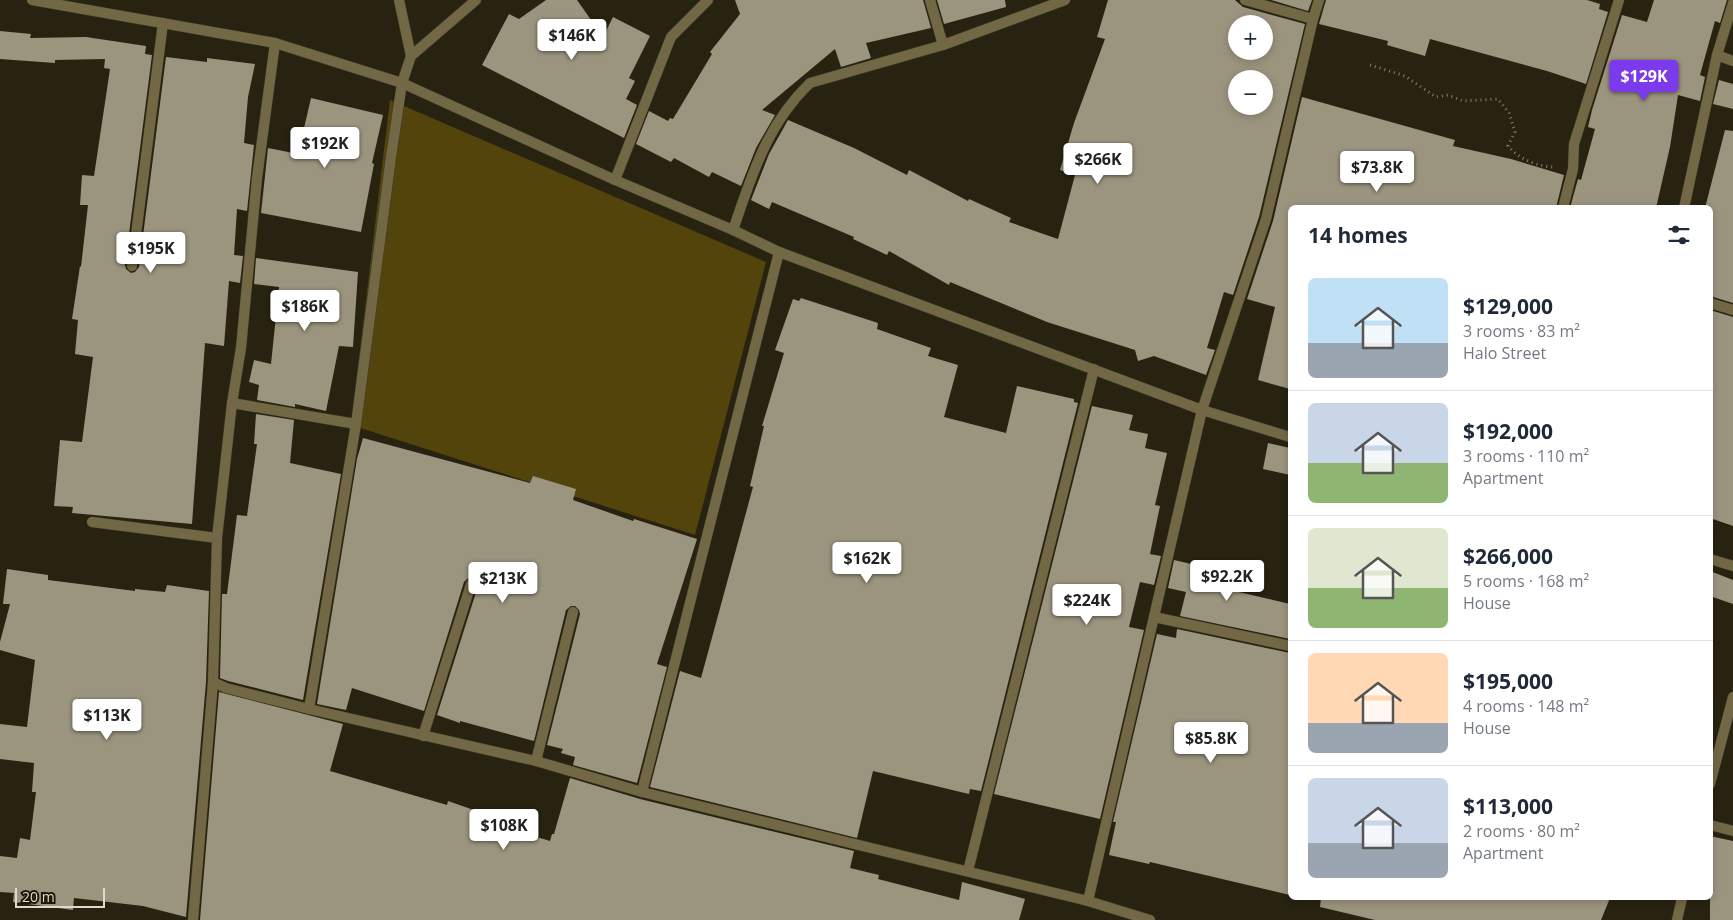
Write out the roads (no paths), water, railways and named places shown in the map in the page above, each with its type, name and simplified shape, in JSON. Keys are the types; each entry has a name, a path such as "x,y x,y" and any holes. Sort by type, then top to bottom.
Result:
{"street":[{"path":"32,0 163,22 275,44 402,83 779,252 1202,410 1288,436"},
{"path":"309,709 356,424 402,83 411,56 399,0"},
{"path":"411,56 476,0"},
{"path":"615,180 671,38 708,0"},
{"path":"930,0 943,45"},
{"path":"733,230 760,154 778,121 795,97 810,83 943,45 1065,0"},
{"path":"1244,0 1313,19"},
{"path":"1088,901 1202,410 1266,220 1319,0"},
{"path":"1564,205 1573,169 1574,144 1619,0"},
{"path":"1685,205 1717,55 1733,3"},
{"path":"132,266 163,22"},
{"path":"193,920 213,682 217,538 240,348 257,178 275,44"},
{"path":"1717,55 1733,61"},
{"path":"642,792 779,252"},
{"path":"1713,304 1733,310"},
{"path":"968,871 1094,369"},
{"path":"232,403 356,424"},
{"path":"92,522 217,538"},
{"path":"1713,560 1733,566"},
{"path":"423,736 472,584"},
{"path":"536,761 573,612"},
{"path":"1154,617 1288,646"},
{"path":"213,682 226,688 309,709 536,761 642,792 1088,901 1150,920"},
{"path":"1713,773 1733,697"},
{"path":"1713,826 1733,831"},
{"path":"1677,920 1682,900"}]}
